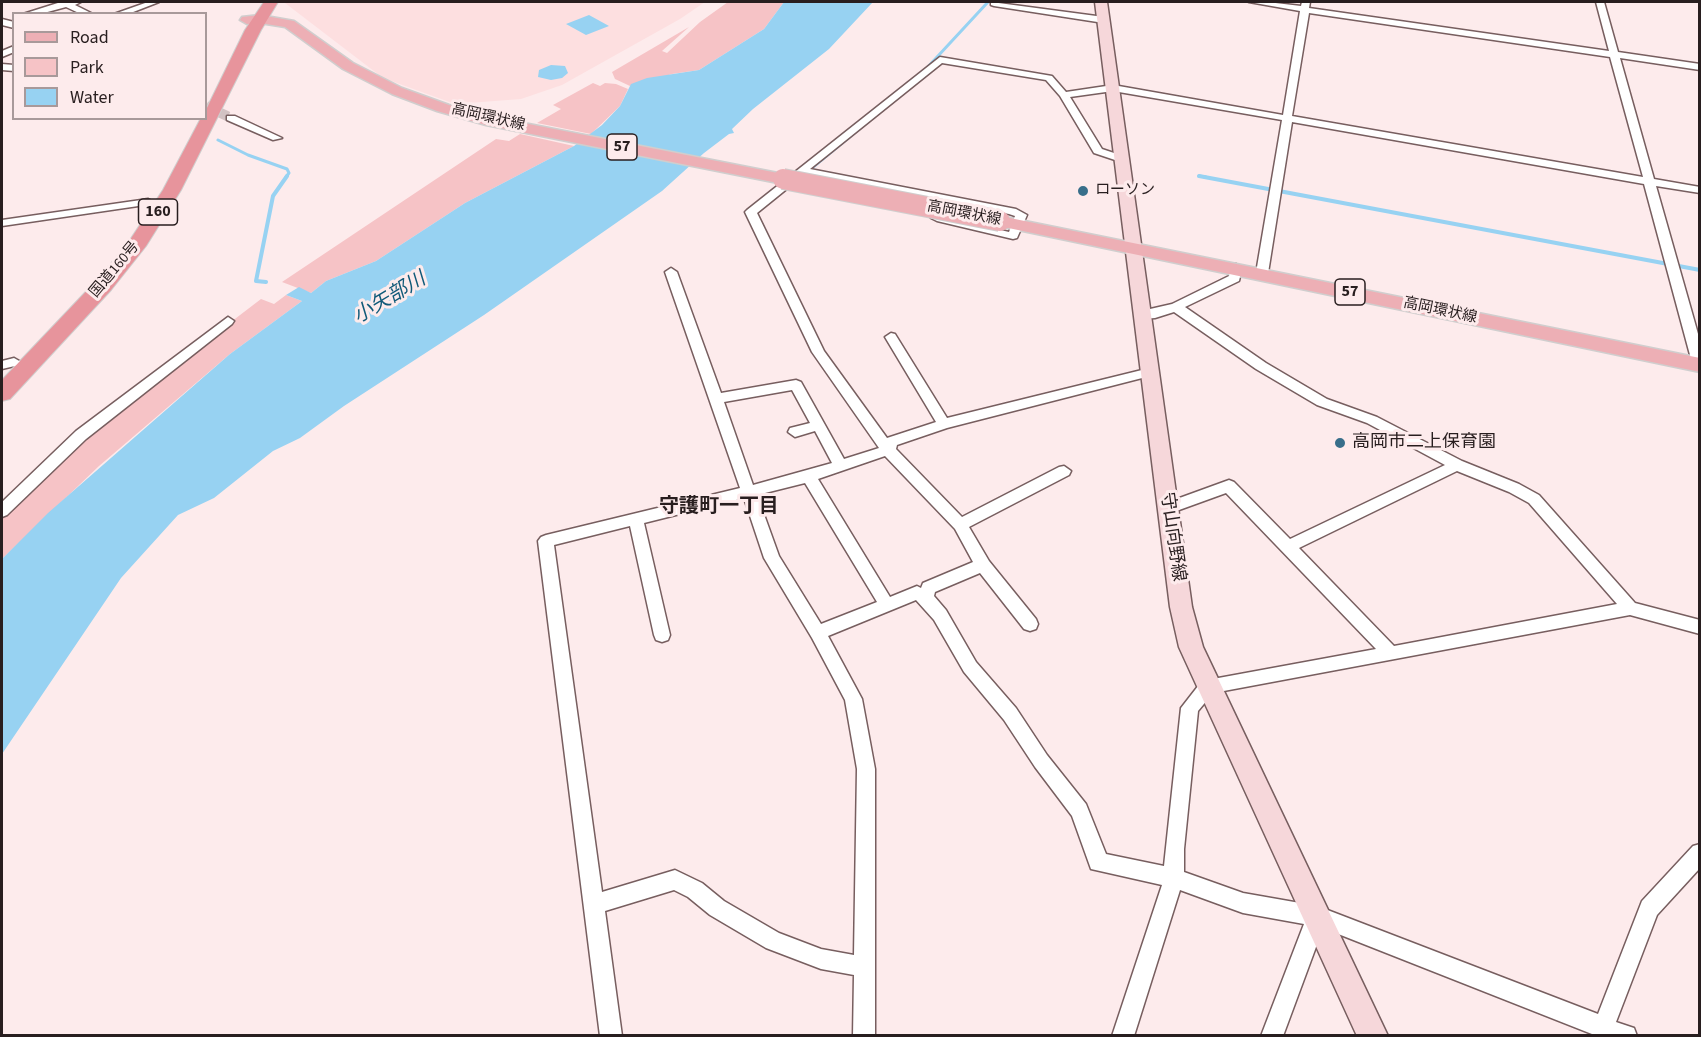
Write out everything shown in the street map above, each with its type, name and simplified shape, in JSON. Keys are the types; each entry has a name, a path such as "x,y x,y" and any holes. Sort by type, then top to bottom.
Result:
{"highway":[{"name":"国道160号","path":"207,92 256,14 271,2"},
{"name":"国道160号","path":"207,117 256,14"},
{"name":"国道160号","path":"6,367 93,276 148,202 192,120"},
{"name":"国道160号","path":"2,393 97,293 136,246 172,190 205,120"}],"main road":[{"name":"守山向野線","path":"1101,2 1181,607 1191,647 1373,1035"},
{"name":"高岡環状線","path":"256,14 289,24 348,66 397,91 443,108 486,120 757,174 783,183 1009,223 1262,273 1699,366"}],"street":[{"path":"62,2 84,12"},
{"path":"33,12 62,2 76,2"},
{"path":"124,12 155,2"},
{"path":"1253,2 1306,5 1700,67"},
{"path":"1600,2 1699,366"},
{"path":"994,3 1104,20"},
{"path":"1262,273 1306,5"},
{"path":"1030,624 983,566 960,525 888,450 818,352 752,213 783,183 802,171 940,60 1049,78 1064,95 1098,151 1122,159"},
{"path":"1064,95 1113,88 1700,190"},
{"path":"231,118 278,138"},
{"path":"802,171 1012,210 1021,215 1009,223"},
{"path":"2,223 148,202"},
{"path":"1141,315 1155,314 1176,306 1235,278 1236,268"},
{"path":"671,272 772,558 818,633 853,699 866,769 864,1035"},
{"path":"1176,306 1261,366 1322,402 1372,420 1457,465 1514,488 1534,499 1630,608"},
{"path":"2,511 81,435 228,321"},
{"path":"891,337 944,424"},
{"path":"611,1035 592,905 546,541 809,477 888,450 892,442 944,424 1150,372"},
{"path":"716,399 796,385 841,466"},
{"path":"795,432 819,425"},
{"path":"1287,547 1457,465"},
{"path":"960,525 1065,471"},
{"path":"809,477 887,605"},
{"path":"1168,508 1229,486 1390,654"},
{"path":"636,520 662,635"},
{"path":"925,597 929,588 983,566"},
{"path":"818,633 917,593 925,597 940,615 970,668 1010,714 1041,761 1079,810 1095,848 1098,862 1174,878 1243,903 1317,916 1626,1035"},
{"path":"1123,1035 1174,878 1174,849 1190,708 1208,686 1630,608 1700,627"},
{"path":"1604,1026 1649,908 1700,853"},
{"path":"592,905 675,880 695,890 717,908 773,941 821,959 864,967"},
{"path":"1272,1035 1317,916"}],"shaded area":[{"path":"286,2 705,2 680,19 562,85 521,99 455,104 383,78"}],"green space":[{"path":"728,2 784,2 764,29 699,70 672,74 630,86 615,79 612,72 689,27 662,51 667,53 700,22"},
{"path":"593,83 600,86 605,83 616,84 628,89 620,106 591,134 537,123 561,109 553,105"},
{"path":"520,134 574,146 465,203 376,261 326,281 311,293 282,282 496,139 509,141"},
{"path":"286,295 302,301 230,354 99,466 2,559 2,518 75,447 138,393 261,299 274,304"}],"water":[{"name":"小矢部川","path":"784,2 873,2 829,49 753,109 732,129 734,133 729,134 704,153 662,191 484,315 344,406 300,438 273,451 214,498 178,515 121,578 2,754 2,559 48,513 230,354 302,301 286,295 299,287 311,293 326,281 376,261 465,203 574,146 602,125 620,106 631,84 647,78 699,70 764,29"},
{"path":"589,15 609,26 586,35 566,24"},
{"path":"551,65 565,66 568,73 562,78 551,80 538,77 539,70"}],"waterway":[{"path":"925,70 988,2"},
{"path":"807,172 893,101"},
{"path":"218,140 248,155 287,169 289,173 286,177"},
{"path":"266,282 256,281 273,196 287,176"},
{"path":"1206,177 1199,176 1700,270"}],"tunnel":[{"path":"207,106 231,118"}],"place":[{"name":"ローソン","path":"1083,191"},
{"name":"高岡市二上保育園","path":"1340,443"}],"district":[{"name":"守護町一丁目","path":"719,508"}]}
